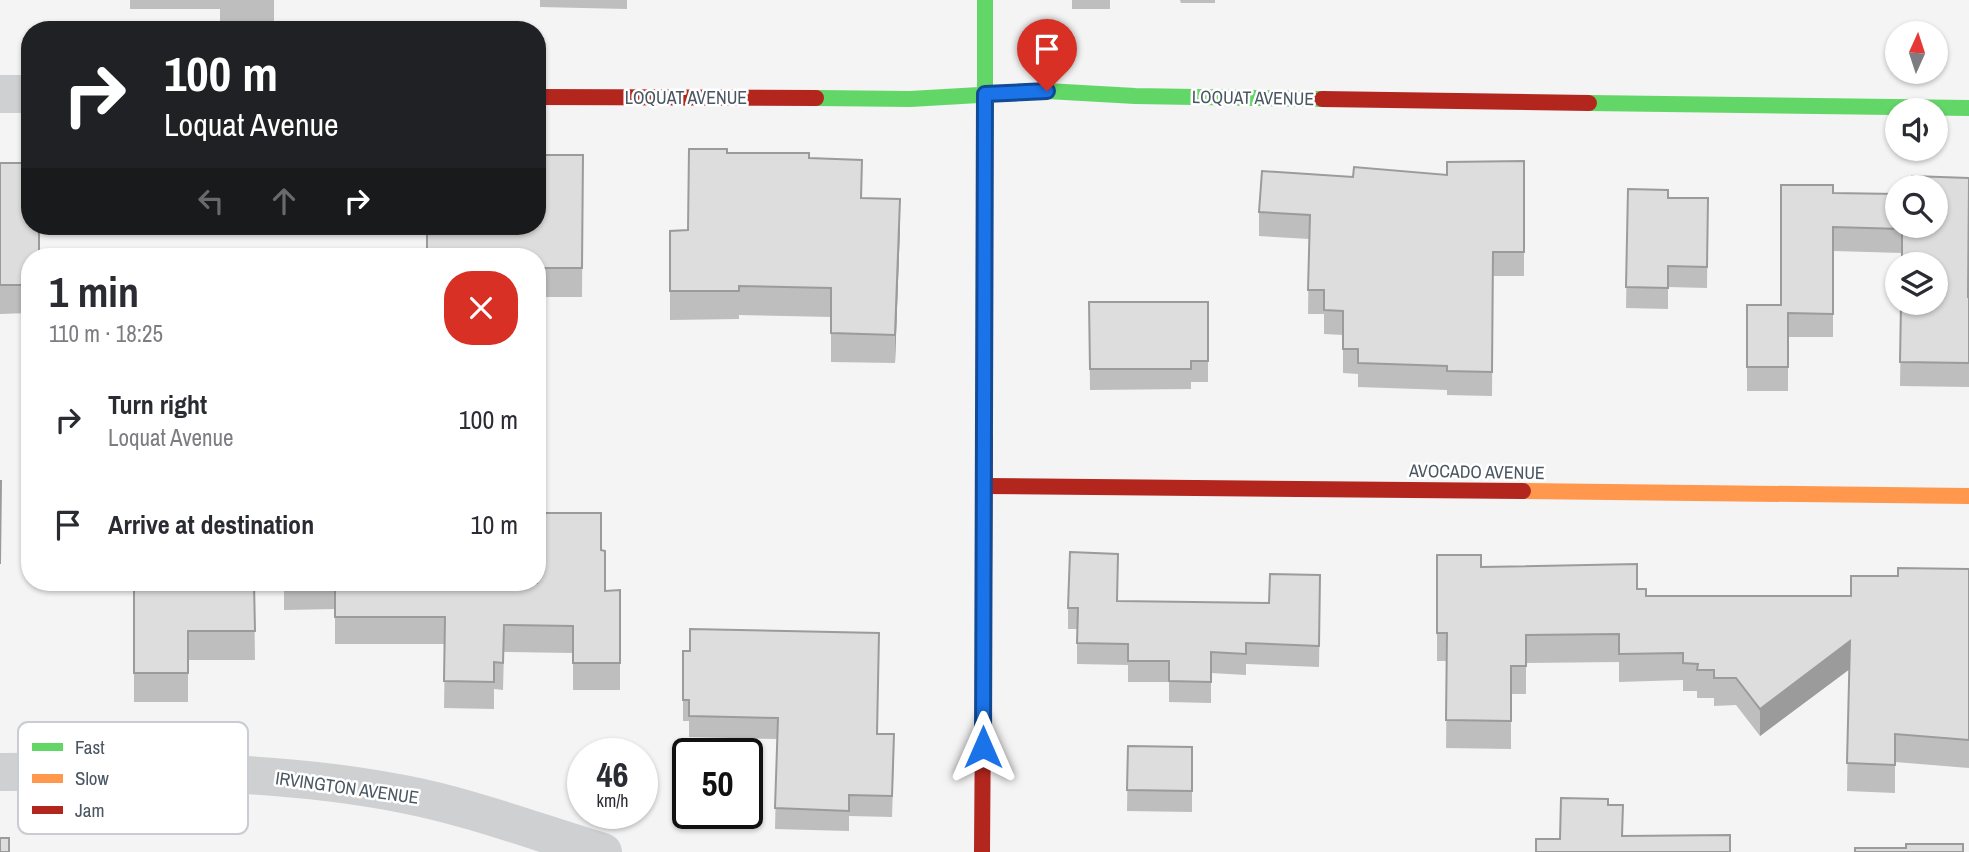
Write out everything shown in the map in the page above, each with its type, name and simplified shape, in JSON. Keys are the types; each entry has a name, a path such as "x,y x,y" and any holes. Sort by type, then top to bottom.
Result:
{"street":[{"path":"982,852 985,0"},
{"name":"LOQUAT AVENUE","path":"546,97 910,99 1047,91 1232,98 1969,108"},
{"path":"0,94 21,94"},
{"name":"AVOCADO AVENUE","path":"985,486 1969,496"},
{"name":"IRVINGTON AVENUE","path":"0,772 18,772"},
{"name":"IRVINGTON AVENUE","path":"248,776 320,781 404,794 603,852"}],"building":[{"path":"689,149 727,149 727,153 809,153 809,158 862,160 861,198 900,199 895,335 831,333 831,288 739,286 739,291 670,291 670,231 688,230"},
{"path":"546,155 583,155 582,268 546,268 546,248 427,248 427,235 546,235"},
{"path":"1524,161 1524,252 1493,252 1492,372 1447,371 1447,366 1358,363 1358,349 1343,349 1343,311 1324,310 1324,290 1308,290 1310,215 1259,212 1262,171 1353,177 1354,167 1447,175 1447,162"},
{"path":"0,163 21,163 21,235 39,235 39,248 21,248 21,285 0,285"},
{"path":"1948,177 1969,178 1969,363 1900,362 1901,315 1948,315 1948,252 1902,252 1902,238 1948,238"},
{"path":"1781,185 1833,185 1833,193 1885,194 1885,229 1833,227 1833,314 1788,313 1788,367 1747,367 1747,305 1781,305"},
{"path":"1628,189 1668,190 1668,198 1708,198 1707,267 1668,266 1668,288 1626,287"},
{"path":"1089,302 1208,302 1208,361 1191,361 1191,369 1090,369"},
{"path":"0,481 1,481 0,564"},
{"path":"546,513 601,513 605,591 620,590 620,663 573,663 573,626 504,625 503,663 494,662 494,682 444,681 445,617 335,617 335,591 546,591"},
{"path":"1070,552 1118,554 1117,601 1269,603 1270,574 1320,575 1319,646 1246,643 1246,654 1211,652 1211,682 1169,681 1169,661 1128,661 1128,644 1077,643 1078,608 1068,608"},
{"path":"1437,555 1481,555 1481,567 1637,564 1637,589 1646,589 1646,596 1851,596 1851,576 1898,576 1898,568 1969,569 1969,740 1895,734 1895,765 1847,763 1850,641 1760,709 1736,678 1714,678 1714,670 1697,670 1698,664 1683,663 1683,653 1619,654 1619,634 1526,635 1526,666 1511,666 1511,721 1446,720 1447,633 1437,633"},
{"path":"134,591 254,591 255,631 188,631 188,673 134,673"},
{"path":"690,629 879,633 877,734 894,734 892,796 849,795 849,811 775,808 778,718 689,716 689,700 683,700 683,651 690,651"},
{"path":"1128,746 1192,747 1192,791 1127,790"},
{"path":"1561,798 1608,799 1608,805 1623,805 1622,836 1730,835 1730,852 1536,852 1536,839 1560,839"},
{"path":"0,838 9,838 9,852 0,852"},
{"path":"1906,844 1963,844 1963,852 1855,852 1855,848 1906,848"}],"traffic: fast":[{"path":"985,0 985,438"},
{"path":"816,98 910,99 1047,91 1135,96 1322,99"},
{"path":"1589,103 1969,108"}],"traffic: slow":[{"path":"1523,491 1969,496"}],"traffic: jam":[{"path":"546,97 816,98"},
{"path":"1322,99 1589,103"},
{"path":"982,852 985,438"},
{"path":"985,486 1523,491"}],"route":[{"path":"983,747 985,94 1047,91"}]}
